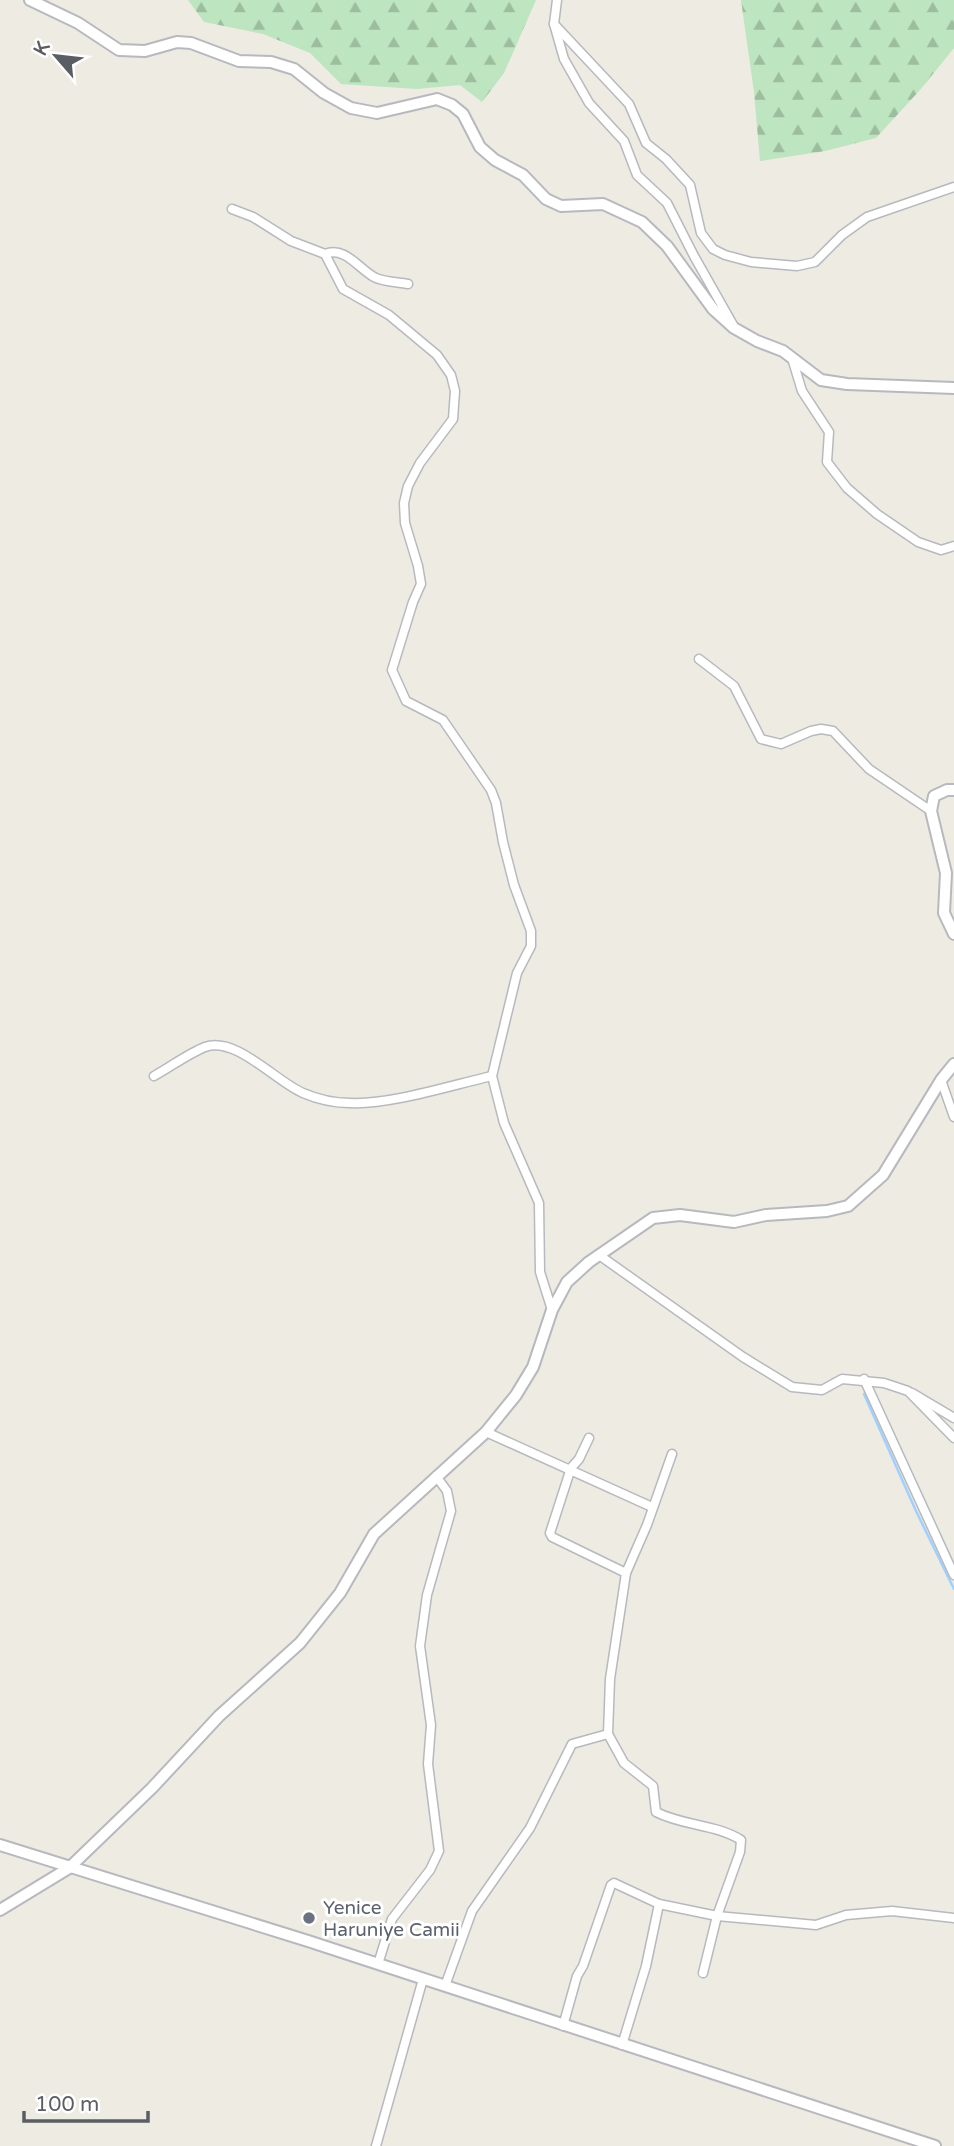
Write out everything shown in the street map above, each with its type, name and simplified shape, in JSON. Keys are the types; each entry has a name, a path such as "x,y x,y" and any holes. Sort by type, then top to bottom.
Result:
{"street":[{"path":"30,0 78,23 119,50 145,51 177,41 191,43 239,61 271,62 294,69 324,93 351,108 377,113 437,99 452,104 463,114 480,147 495,160 523,175 546,199 561,206 603,204 642,222 667,246 713,309 734,328 783,351 821,380 847,384 954,388"},
{"path":"557,0 554,24 564,59 589,103 624,141 637,174 667,203 734,328"},
{"path":"554,24 629,104 646,143 667,159 690,185 701,233 713,249 725,255 751,262 797,266 815,262 842,234 867,217 954,187"},
{"path":"232,209 253,217 291,241 325,254 341,252 376,278 408,284"},
{"path":"325,254 343,289 389,315 437,355 451,374 455,391 453,419 420,463 408,486 404,503 405,523 421,584 392,670 406,701 443,720 491,790 514,885 531,931 531,946 517,973 492,1076 504,1123 539,1203 540,1272 552,1310"},
{"path":"792,358 802,391 829,432 827,462 847,488 877,514 918,542 941,550 954,546"},
{"path":"699,659 734,686 761,739 781,744 811,730 833,731 869,769 931,811"},
{"path":"954,790 934,796 931,811 946,873 944,913 954,934"},
{"path":"154,1076 205,1047 219,1045 231,1047 246,1055 301,1092 351,1103 389,1099 492,1076"},
{"path":"0,1910 69,1868 152,1788 219,1716 300,1643 340,1593 374,1534 485,1432 516,1395 533,1367 552,1310 567,1282 599,1255 653,1218 680,1215 734,1222 766,1214 827,1211 848,1206 883,1175 941,1080 954,1064"},
{"path":"941,1080 954,1116"},
{"path":"599,1255 743,1357 793,1387 822,1390 842,1379 884,1383 924,1398 954,1418"},
{"path":"864,1380 954,1575"},
{"path":"908,1391 954,1438"},
{"path":"485,1432 571,1468 652,1507"},
{"path":"589,1438 579,1459 571,1468 550,1533 552,1537 626,1573"},
{"path":"672,1454 647,1525 626,1573 610,1679 608,1734 625,1763 653,1786 656,1812 741,1840 740,1852 717,1916 703,1973"},
{"path":"378,1964 392,1919 430,1870 439,1851 428,1764 431,1725 420,1646 427,1595 451,1511 447,1491 436,1476"},
{"path":"446,1986 472,1911 530,1828 572,1744 608,1734"},
{"path":"0,1845 378,1964 935,2146"},
{"path":"563,2026 577,1976 614,1883 659,1904 717,1916 816,1925 846,1915 892,1911 954,1918"},
{"path":"622,2045 646,1966 659,1904"},
{"path":"376,2146 423,1979"}],"green space":[{"path":"188,0 536,0 504,73 482,102 460,85 417,89 341,84 310,53 263,34 204,22"},
{"path":"741,0 954,0 954,48 876,138 825,151 760,161 754,92"}],"waterway":[{"path":"864,1394 954,1589"}],"place":[{"name":"Yenice Haruniye Camii","path":"309,1918"}]}
